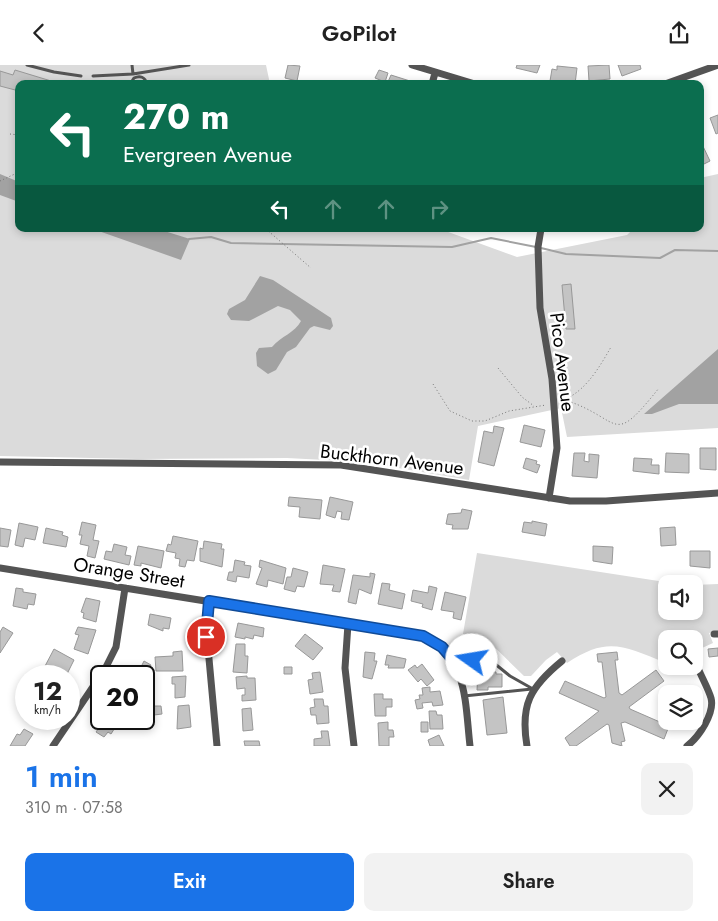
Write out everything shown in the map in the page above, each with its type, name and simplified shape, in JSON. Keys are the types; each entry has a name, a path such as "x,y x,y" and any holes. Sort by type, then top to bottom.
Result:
{"street":[{"path":"412,65 460,80"},
{"path":"675,80 718,65"},
{"path":"433,80 435,73"},
{"name":"Pico Avenue","path":"540,232 538,247 540,308 553,403 556,448 549,498"},
{"name":"Buckthorn Avenue","path":"0,462 341,465 570,501 606,501 718,493"},
{"name":"Orange Street","path":"0,568 423,636 442,647 454,661 460,674 470,746"},
{"path":"53,746 105,669 116,647 125,588"},
{"path":"209,601 206,637 217,746"},
{"path":"348,624 345,668 354,746"},
{"path":"527,746 524,717 533,689 562,661"},
{"path":"687,746 694,741 706,724 712,699 701,675"}],"lane":[{"path":"27,65 81,76"},
{"path":"132,65 132,80"},
{"path":"133,76 188,65"},
{"path":"93,75 133,76 142,77 144,80"},
{"path":"454,661 489,659 510,676 533,689"},
{"path":"464,696 533,689"}],"path":[{"path":"10,134 15,135"},
{"path":"0,181 15,174"},
{"path":"269,232 311,268"},
{"path":"433,384 450,411 472,421 485,421 509,411 572,398 589,379 611,347"},
{"path":"498,368 522,397 534,407"},
{"path":"566,400 584,406 608,423 620,426 627,424 659,388"}],"shaded area":[{"path":"0,65 266,65 269,80 15,80 15,232 448,232 517,257 627,235 630,232 704,232 704,177 718,174 718,428 567,437 561,408 478,426 469,480 363,462 287,458 138,459 0,456"},
{"path":"0,174 15,180 15,201 0,195"},
{"path":"102,232 168,232 190,239 181,260"},
{"path":"260,276 273,280 331,318 333,326 330,330 314,326 310,328 296,347 287,352 276,370 268,374 257,366 256,353 259,348 272,347 295,329 301,321 290,310 278,306 249,321 231,320 227,314 229,309 245,300"},
{"path":"718,349 718,404 679,404 652,414 644,414"},
{"path":"477,553 658,581 658,620 703,620 703,585 718,584 718,631 709,633 713,643 703,648 703,630 658,630 658,660 627,648 605,647 594,649 567,663 557,652 546,660 531,676 524,676 484,637 463,634"}],"building":[{"path":"288,65 300,66 297,80 285,78"},
{"path":"517,65 540,65 537,73 516,68"},
{"path":"609,65 610,79 589,80 588,66"},
{"path":"618,65 640,65 641,69 622,76"},
{"path":"557,66 577,68 576,80 550,80 552,69 557,70"},
{"path":"15,70 48,80 15,80 15,90 0,86 0,71 13,75"},
{"path":"379,70 388,73 386,80 375,78"},
{"path":"391,75 407,80 389,80"},
{"path":"718,115 718,133 716,134 710,118"},
{"path":"704,148 710,161 704,164"},
{"path":"571,284 575,329 566,329 562,285"},
{"path":"524,425 545,430 541,447 520,442"},
{"path":"494,426 504,428 494,466 478,462 484,431 493,433"},
{"path":"700,448 716,448 716,470 700,469"},
{"path":"574,453 585,453 584,461 589,462 589,454 599,455 597,478 572,476"},
{"path":"666,453 689,454 689,473 665,472"},
{"path":"526,458 537,461 536,464 540,465 537,473 523,468"},
{"path":"634,458 652,459 651,465 659,465 659,474 633,471"},
{"path":"289,497 322,500 320,519 299,517 300,507 288,506"},
{"path":"330,497 353,502 349,520 341,519 342,512 337,511 335,518 326,515"},
{"path":"462,509 472,511 468,529 452,529 453,525 446,524 448,514 461,513"},
{"path":"532,521 547,524 545,536 522,532 524,522 532,523"},
{"path":"82,522 96,525 93,540 99,541 95,558 87,556 89,546 80,544 82,535 79,535"},
{"path":"19,523 38,527 35,540 25,538 23,547 15,545"},
{"path":"675,527 676,545 661,546 660,528"},
{"path":"0,528 11,530 8,547 0,546"},
{"path":"46,528 63,532 62,535 68,537 66,547 43,543"},
{"path":"173,536 198,541 194,561 187,560 185,567 179,566 180,559 175,558 176,553 166,551 168,544 171,545"},
{"path":"204,541 222,544 221,549 224,549 222,567 200,561 200,548 203,549"},
{"path":"114,544 127,547 125,555 131,556 129,565 104,559 106,551 112,552"},
{"path":"138,546 164,551 161,568 141,563 141,566 134,565"},
{"path":"593,546 613,547 612,564 593,561"},
{"path":"690,551 710,551 710,568 690,566"},
{"path":"235,560 245,562 244,565 251,566 249,578 237,576 236,582 227,580 229,572 233,572"},
{"path":"260,560 286,568 283,584 268,580 267,587 256,584 262,568 259,567"},
{"path":"323,565 345,569 340,592 332,591 334,585 320,584"},
{"path":"293,568 308,572 304,587 297,586 295,592 284,589 287,577 291,577"},
{"path":"370,573 375,574 371,594 359,589 356,604 348,602 353,575 370,577"},
{"path":"382,583 390,584 389,590 405,594 402,609 378,604"},
{"path":"429,586 437,588 432,610 422,607 423,604 411,601 413,590 428,593"},
{"path":"16,588 23,589 23,592 36,594 34,605 28,604 27,609 13,606"},
{"path":"445,592 466,597 461,620 453,618 454,612 441,610"},
{"path":"86,598 100,601 96,622 83,618 84,613 81,612"},
{"path":"150,614 171,618 169,629 163,628 163,631 148,625"},
{"path":"238,623 264,628 263,637 254,635 253,639 245,637 245,639 235,637"},
{"path":"3,627 13,633 0,653 0,632"},
{"path":"78,627 96,630 88,654 74,649 79,635 75,634"},
{"path":"305,634 323,648 313,660 295,646"},
{"path":"236,644 245,644 245,656 248,656 247,673 233,672"},
{"path":"718,648 718,656 709,657 708,649"},
{"path":"54,649 74,660 72,665 46,665"},
{"path":"182,651 183,671 156,671 155,657 173,656 173,652"},
{"path":"365,652 375,653 374,661 377,661 372,679 363,677"},
{"path":"617,652 618,660 615,660 619,693 622,695 656,670 664,681 629,707 658,721 658,730 667,730 664,739 625,722 621,723 625,741 621,742 622,746 612,743 609,725 607,724 576,746 570,746 565,738 599,711 559,693 565,681 604,698 606,697 602,662 598,662 597,654"},
{"path":"387,655 406,659 404,668 388,668 389,665 385,665"},
{"path":"144,661 151,665 142,665"},
{"path":"422,664 434,680 427,686 421,679 418,682 408,670 415,665 417,668"},
{"path":"284,667 292,667 292,674 284,674"},
{"path":"320,672 323,692 310,694 308,680 313,679 312,673"},
{"path":"478,672 502,674 502,687 488,687 488,690 477,690"},
{"path":"186,676 185,697 175,698 175,684 172,684 172,677"},
{"path":"247,676 247,678 255,678 256,700 242,701 242,695 245,695 245,688 237,689 236,677"},
{"path":"430,687 430,692 440,691 443,705 433,706 432,702 422,703 423,708 417,709 415,700 420,699 419,695 423,695 422,688"},
{"path":"374,694 383,694 383,699 392,699 392,707 386,707 386,716 375,716"},
{"path":"503,697 507,733 487,735 483,700"},
{"path":"314,699 323,699 324,706 328,706 329,723 317,724 316,715 311,715 310,708 315,707"},
{"path":"189,705 191,727 177,729 178,706"},
{"path":"155,706 161,706 162,714 155,715"},
{"path":"251,708 253,730 243,731 242,709"},
{"path":"429,711 436,711 437,715 442,715 443,729 430,729"},
{"path":"388,722 388,730 393,730 394,737 389,737 389,746 379,746 378,723"},
{"path":"421,722 428,722 428,732 421,732"},
{"path":"23,730 33,734 25,746 10,746 17,734 20,735"},
{"path":"97,730 114,730 111,734 108,732 104,737 96,732"},
{"path":"321,731 328,731 330,746 314,746 314,739 322,738"},
{"path":"439,735 444,746 430,746 428,740"},
{"path":"244,741 259,741 260,746 245,746"}],"waterway":[{"path":"189,239 211,237 231,243 452,247 491,238 536,247"},
{"path":"541,248 566,254 660,258 675,250 718,251"}],"route":[{"path":"206,637 209,601 423,636 442,647 454,661 472,660"}]}
